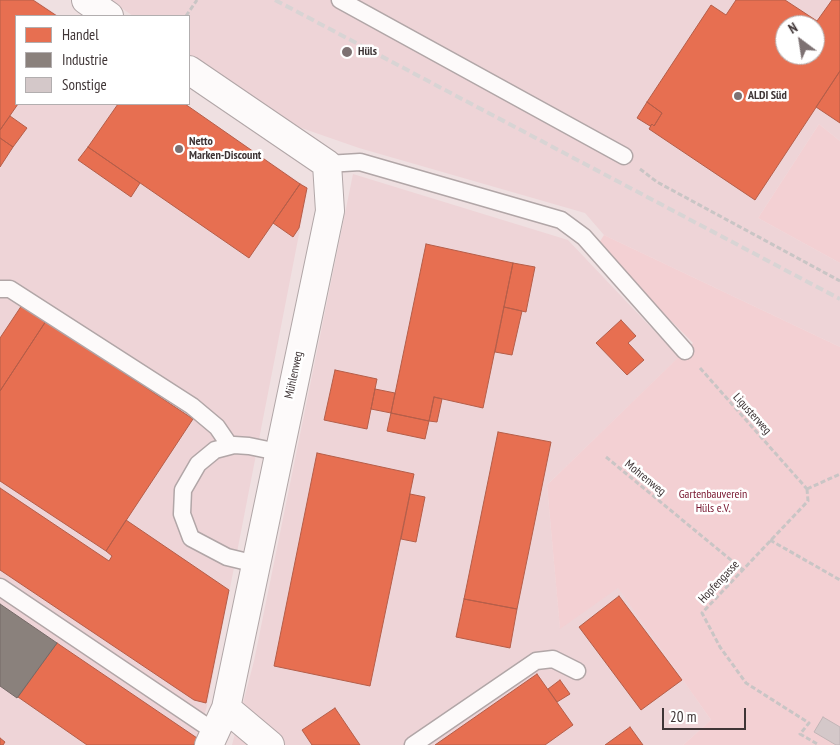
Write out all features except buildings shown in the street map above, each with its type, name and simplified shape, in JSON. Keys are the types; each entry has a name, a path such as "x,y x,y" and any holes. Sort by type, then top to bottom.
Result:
{"street":[{"path":"86,0 108,15"},
{"path":"190,71 327,164"},
{"name":"Mühlenweg","path":"212,739 226,708 278,452 330,211 327,164"},
{"path":"226,708 270,745"}],"lane":[{"path":"340,0 624,156"},
{"path":"327,164 360,162 562,220 584,237 685,351"},
{"path":"0,289 10,289 192,406 218,427 230,446"},
{"path":"256,564 228,557 191,538 182,514 183,490 198,464 215,450 230,446 249,446 278,452"},
{"path":"0,588 212,739"},
{"path":"413,745 536,662 553,659 577,672"}],"path":[{"path":"187,15 196,0"},
{"path":"624,156 657,182 840,282"},
{"name":"Ligusterweg","path":"685,351 807,489"},
{"name":"Mohrenweg","path":"606,457 743,570"},
{"path":"807,489 840,474"},
{"name":"Hopfengasse","path":"807,489 808,501 702,613 720,647 746,683 808,723 800,734 819,745"},
{"path":"770,540 840,580"}],"shaded area":[{"path":"0,0 35,0 58,15 15,15 15,105 186,105 308,188 207,706 195,745 0,745"},
{"path":"110,0 840,0 840,141 819,124 758,218 840,263 840,347 604,235 585,213 359,148 287,123 190,56 190,15 132,15"},
{"path":"353,174 568,240 679,357 547,485 560,628 618,587 711,720 683,745 232,745 254,661"}],"green space":[{"path":"819,124 840,141 840,263 758,218"},
{"name":"Gartenbauverein Hüls e.V.","path":"604,235 840,347 840,745 683,745 711,720 618,588 560,629 547,485 693,343 597,246"}],"railway":[{"path":"275,0 840,299"}],"place":[{"name":"Hüls","path":"347,52"},
{"name":"ALDI Süd","path":"738,96"},
{"name":"Netto Marken-Discount","path":"179,149"}]}
